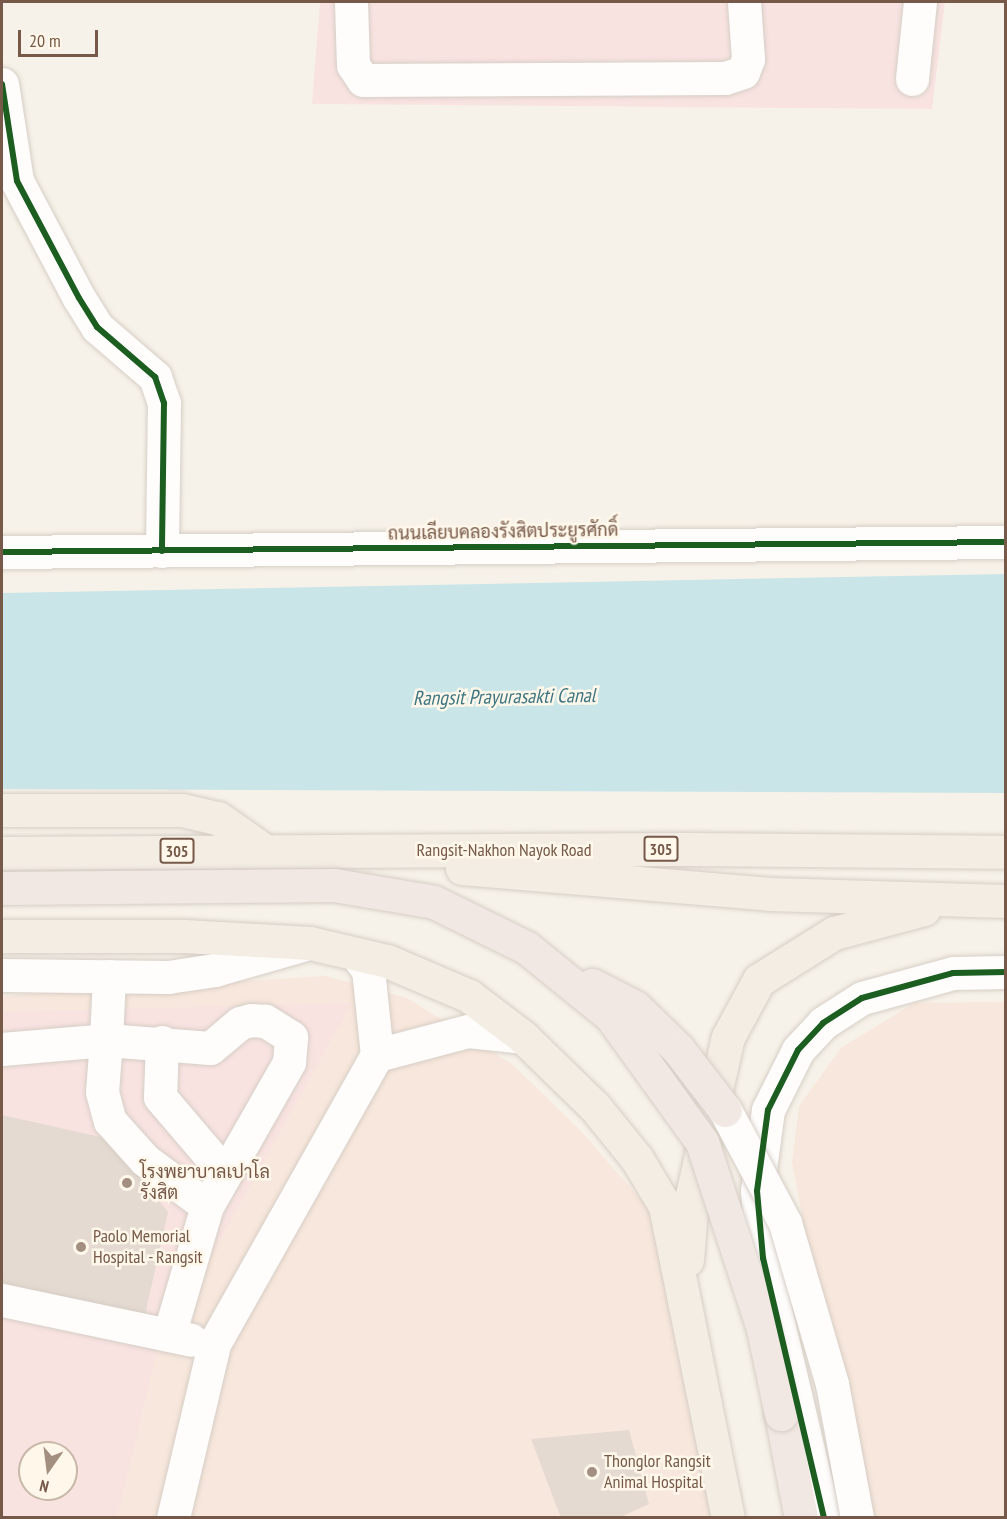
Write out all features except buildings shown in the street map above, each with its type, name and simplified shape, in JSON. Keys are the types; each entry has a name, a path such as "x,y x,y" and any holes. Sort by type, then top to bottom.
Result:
{"highway":[{"path":"2,888 334,885 434,902 634,1007 678,1049 725,1110"},
{"path":"539,958 611,1016 702,1142 763,1329 801,1518"}],"main road":[{"path":"2,810 182,810 218,818 265,851"},
{"path":"317,851 606,883 957,901 1005,901"},
{"name":"Rangsit-Nakhon Nayok Road","path":"2,853 1005,852"},
{"path":"684,1297 692,1195 728,1037 759,980 834,933 957,901"},
{"path":"2,936 184,936 310,943 356,954 469,996 523,1037 595,1107 637,1159 665,1206 728,1518"}],"street":[{"path":"351,2 353,65 363,80 725,78 743,72 748,59 744,2"},
{"path":"912,79 920,2"},
{"path":"2,84 17,181 79,298 97,327 155,377 164,403 162,551"},
{"name":"ถนนเลียบคลองรังสิตประยูรศักดิ์","path":"2,552 1005,542"},
{"path":"2,975 168,976 215,969 310,943"},
{"path":"173,1518 214,1344 377,1055 368,970 356,954"},
{"path":"824,1518 763,1258 757,1191 768,1110 798,1050 823,1023 862,998 953,974 1005,972"},
{"path":"109,976 102,1092 110,1121 145,1160 207,1206"},
{"path":"2,1049 106,1040 162,1042 210,1048 240,1023 251,1020 265,1021 291,1037 289,1062 223,1171 207,1206 169,1335"},
{"path":"377,1055 468,1031 523,1037"},
{"path":"162,1042 160,1097 223,1171"},
{"path":"725,1110 785,1223 832,1384 857,1518"},
{"path":"2,1300 214,1344"}],"shaded area":[{"path":"320,2 945,2 932,109 312,104"},
{"path":"326,976 407,998 513,1065 580,1130 649,1209 715,1517 2,1518 2,996"},
{"path":"1005,1002 1005,1517 859,1517 792,1162 799,1106 841,1048 914,1003"},
{"name":"โรงพยาบาลเปาโล รังสิต","path":"352,1003 157,1353 117,1517 2,1517 2,1012"}],"water":[{"name":"Rangsit Prayurasakti Canal","path":"1005,574 1005,793 2,789 2,593"}],"cycle path":[{"path":"2,84 17,181 79,298 97,327 155,377 164,403 162,551"},
{"path":"2,552 1006,542"},
{"path":"824,1518 763,1258 757,1191 768,1110 798,1050 823,1023 862,998 953,973 1006,972"}],"place":[{"name":"โรงพยาบาลเปาโล รังสิต","path":"127,1183"},
{"name":"Paolo Memorial Hospital - Rangsit","path":"81,1247"},
{"name":"Thonglor Rangsit Animal Hospital","path":"592,1472"}]}
